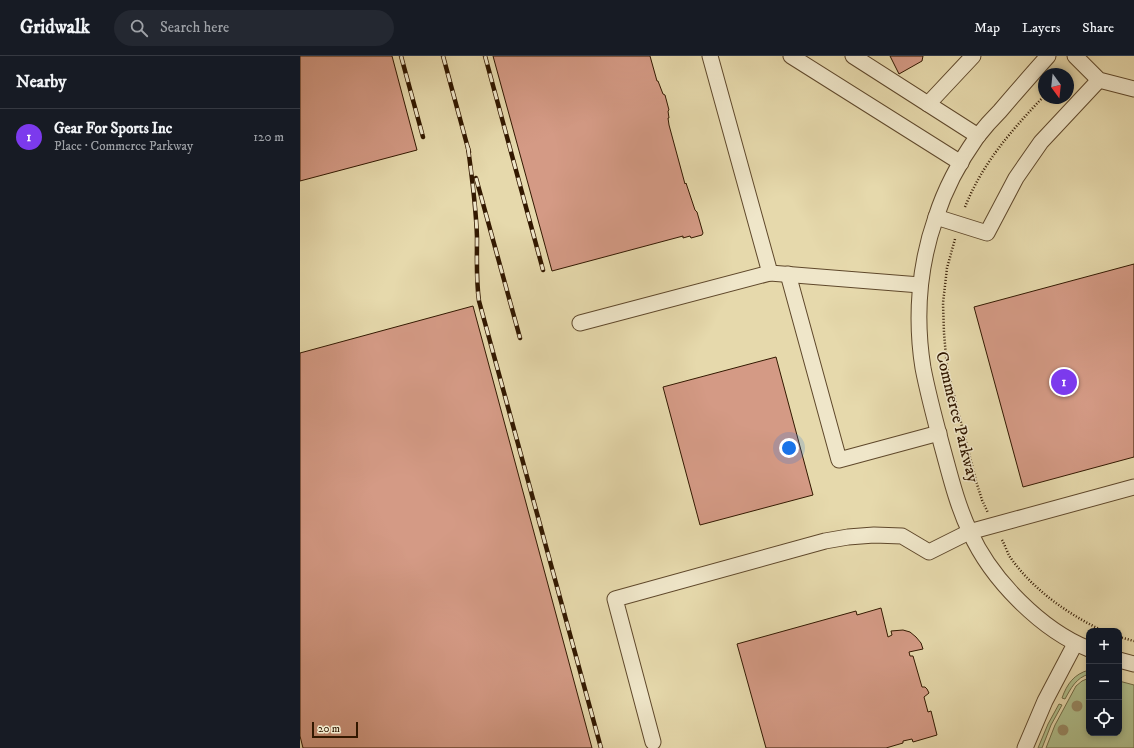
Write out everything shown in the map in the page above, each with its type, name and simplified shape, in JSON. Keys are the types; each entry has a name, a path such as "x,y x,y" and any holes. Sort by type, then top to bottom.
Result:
{"street":[{"path":"710,56 770,273"},
{"path":"791,56 961,163"},
{"path":"853,56 978,136"},
{"path":"928,104 973,56"},
{"name":"Commerce Parkway","path":"1048,56 978,136 961,163 948,188 936,217 923,267 920,285 921,348 923,369 939,433 955,490 969,532 1000,580 1012,594 1045,624 1082,646"},
{"path":"1075,56 1099,80 1134,89"},
{"path":"936,217 987,233 1016,178 1041,142 1099,80"},
{"path":"580,323 770,273 920,285"},
{"path":"788,274 839,460 939,433"},
{"path":"654,742 615,599 832,540 848,537 874,535 902,536 929,552 969,532 1134,487"},
{"path":"1025,748 1045,701 1082,646"},
{"path":"1122,661 1134,664"}],"path":[{"path":"965,207 973,187 985,166 1002,143 1038,103"},
{"path":"955,239 947,268 943,304 947,368 976,481 989,516"},
{"path":"1002,540 1010,556 1024,574 1036,586 1057,604 1082,621 1097,628"},
{"path":"1122,638 1134,641"}],"green space":[{"path":"1086,671 1086,675 1077,681 1065,699 1062,698 1066,688 1072,680"},
{"path":"1086,679 1086,736 1122,736 1122,682 1134,685 1134,748 1046,748 1055,725 1076,686"},
{"path":"1059,704 1062,705 1051,725 1042,748 1038,748 1048,724"}],"building":[{"path":"300,56 392,56 417,150 300,181"},
{"path":"493,56 650,56 657,81 663,94 665,95 669,110 669,125 685,184 686,183 697,212 703,233 702,235 691,238 690,236 683,238 683,236 552,271"},
{"path":"890,56 923,56 922,61 899,74"},
{"path":"1134,264 1134,457 1023,487 974,307"},
{"path":"473,306 592,748 303,748 300,736 300,353"},
{"path":"776,357 813,495 700,525 663,387"},
{"path":"881,608 888,637 892,635 891,631 903,630 910,632 921,643 923,649 909,652 910,656 913,656 922,687 925,687 929,693 924,697 928,712 931,711 937,735 913,742 912,739 903,741 903,743 886,748 766,748 737,644 856,611 857,615"}],"railway":[{"path":"401,56 423,137"},
{"path":"443,56 469,152"},
{"path":"485,56 543,270"},
{"path":"468,148 476,215 479,301 601,748"},
{"path":"476,178 520,338"}],"place":[{"name":"Gear For Sports Inc","path":"1064,382"}]}
